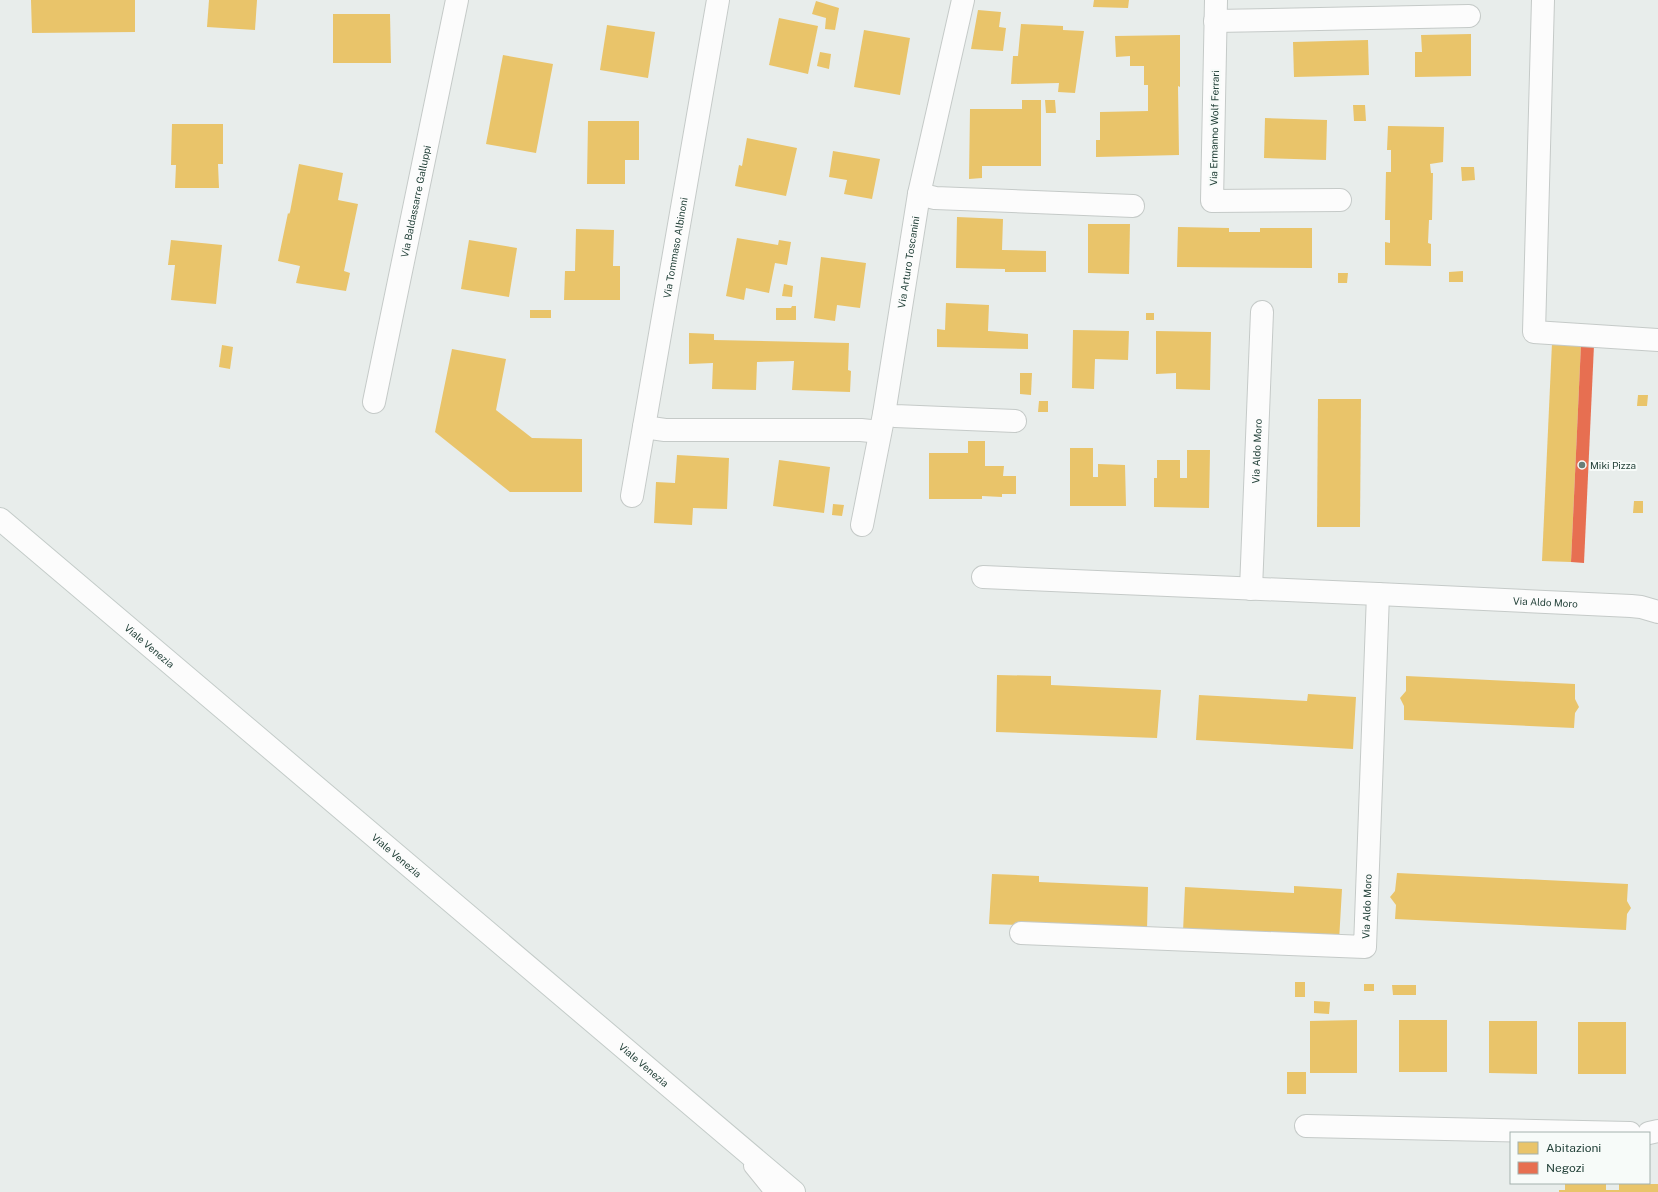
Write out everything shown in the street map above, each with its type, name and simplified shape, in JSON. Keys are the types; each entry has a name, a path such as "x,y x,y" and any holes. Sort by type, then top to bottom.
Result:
{"street":[{"name":"Via Baldassarre Galluppi","path":"374,402 457,0"},
{"name":"Via Tommaso Albinoni","path":"632,496 718,0"},
{"name":"Via Arturo Toscanini","path":"862,525 882,423 919,194 963,0"},
{"path":"1543,0 1534,332 1658,340"},
{"path":"1216,10 1469,16"},
{"name":"Via Ermanno Wolf Ferrari","path":"1216,10 1212,201 1340,200"},
{"path":"919,194 935,198 1133,206"},
{"name":"Via Aldo Moro","path":"1251,589 1262,312"},
{"path":"644,427 665,430 861,430 882,423 895,416 1015,421"},
{"name":"Viale Venezia","path":"0,519 794,1192"},
{"name":"Via Aldo Moro","path":"983,577 1652,607"},
{"name":"Via Aldo Moro","path":"1021,933 1365,947 1378,594"},
{"path":"1306,1126 1584,1132"}],"lane":[{"path":"729,1138 773,1192"}],"building: Abitazioni":[{"path":"31,0 135,0 135,32 32,33"},
{"path":"209,0 257,0 255,30 207,27"},
{"path":"1094,0 1129,0 1128,8 1093,7"},
{"path":"816,1 839,8 835,30 825,29 826,18 812,14"},
{"path":"978,10 1001,12 999,27 1006,28 1003,51 971,49"},
{"path":"333,14 390,14 391,63 333,63"},
{"path":"779,18 818,26 808,74 769,65"},
{"path":"1021,24 1063,26 1063,30 1084,31 1075,93 1058,92 1059,83 1011,84 1013,56 1018,56"},
{"path":"607,25 655,32 648,78 600,70"},
{"path":"864,30 910,38 900,95 854,87"},
{"path":"1471,34 1471,76 1415,77 1415,52 1422,52 1421,35"},
{"path":"1180,35 1180,87 1178,86 1179,155 1096,157 1096,140 1100,140 1100,112 1148,111 1148,85 1144,85 1144,66 1130,66 1130,56 1116,57 1115,36"},
{"path":"1368,40 1369,75 1294,77 1293,42"},
{"path":"820,52 831,54 829,69 817,66"},
{"path":"503,55 553,64 536,153 486,144"},
{"path":"1022,100 1041,100 1041,166 982,166 982,178 969,179 970,109 1022,109"},
{"path":"1045,100 1055,100 1056,113 1046,113"},
{"path":"1353,105 1365,105 1366,121 1354,121"},
{"path":"1265,118 1327,120 1326,160 1264,158"},
{"path":"588,121 639,121 639,160 625,160 625,184 587,184"},
{"path":"172,124 223,124 223,164 218,164 219,188 175,188 176,165 171,165"},
{"path":"1388,126 1444,127 1443,162 1430,164 1431,173 1433,173 1432,220 1429,220 1428,243 1431,244 1431,266 1385,265 1385,242 1390,243 1390,220 1385,220 1386,172 1391,172 1391,150 1387,150"},
{"path":"747,138 797,148 786,196 735,186 739,165 742,166"},
{"path":"833,151 880,159 872,199 844,194 847,180 829,177"},
{"path":"299,164 343,173 338,200 358,204 344,271 350,273 346,291 296,283 300,266 278,261 288,213 289,214 290,212"},
{"path":"1461,167 1474,167 1475,180 1462,181"},
{"path":"957,217 1003,219 1002,250 1046,251 1046,272 1005,272 1005,269 956,268"},
{"path":"1088,224 1130,224 1129,274 1088,273"},
{"path":"1178,227 1229,228 1229,232 1260,232 1260,228 1312,228 1312,268 1177,267"},
{"path":"576,229 614,230 613,266 620,266 620,300 564,300 565,271 575,271"},
{"path":"737,238 778,245 779,240 791,242 787,265 775,263 769,293 746,288 744,300 726,296"},
{"path":"171,240 222,245 216,304 171,300 175,265 168,265"},
{"path":"469,240 517,248 509,297 461,289"},
{"path":"821,257 866,263 860,308 837,305 835,321 814,318"},
{"path":"1463,271 1463,282 1449,282 1449,272"},
{"path":"1338,273 1348,273 1347,283 1338,283"},
{"path":"784,284 793,286 792,297 782,296"},
{"path":"946,303 989,305 988,331 1028,334 1028,349 937,347 937,329 945,330"},
{"path":"792,306 796,306 796,320 776,320 776,308 791,308"},
{"path":"530,310 551,310 551,318 530,318"},
{"path":"1146,313 1154,313 1154,320 1146,320"},
{"path":"1073,330 1129,331 1128,360 1095,359 1094,389 1072,388"},
{"path":"1156,331 1211,332 1210,390 1176,389 1176,373 1156,374"},
{"path":"689,333 714,334 714,340 849,343 848,370 851,371 850,392 792,390 794,361 757,362 756,390 712,389 713,363 689,364"},
{"path":"1552,343 1581,344 1571,562 1542,561"},
{"path":"222,345 233,347 230,369 219,367"},
{"path":"452,349 506,359 496,410 532,438 582,439 582,492 510,492 435,432"},
{"path":"1020,373 1032,373 1031,395 1020,394"},
{"path":"1638,395 1648,395 1647,406 1637,406"},
{"path":"1318,399 1361,399 1360,527 1317,527"},
{"path":"1039,401 1048,401 1048,412 1038,412"},
{"path":"968,441 985,441 985,466 1004,466 1003,476 1016,476 1016,494 1002,494 1002,497 982,496 982,499 929,499 929,453 968,453"},
{"path":"1070,448 1093,448 1093,477 1098,477 1098,464 1125,465 1126,506 1070,506"},
{"path":"1187,450 1210,450 1209,508 1154,507 1154,478 1157,478 1157,460 1180,460 1180,478 1187,478"},
{"path":"677,455 729,458 727,509 693,508 692,525 654,523 656,482 675,483"},
{"path":"779,460 830,467 824,513 773,506"},
{"path":"1634,501 1643,501 1643,513 1633,513"},
{"path":"833,504 844,505 842,516 832,515"},
{"path":"997,675 1051,676 1051,685 1161,690 1157,738 996,732"},
{"path":"1406,676 1575,684 1575,699 1579,707 1575,713 1574,728 1404,720 1404,706 1400,698 1406,691"},
{"path":"1308,694 1356,697 1353,749 1196,740 1199,695 1307,701"},
{"path":"1397,873 1628,884 1627,901 1631,908 1627,914 1626,930 1395,919 1396,905 1390,897 1395,891"},
{"path":"992,874 1039,876 1039,882 1148,887 1147,930 989,924"},
{"path":"1294,886 1342,889 1339,941 1183,932 1185,887 1294,893"},
{"path":"1295,982 1305,982 1305,997 1295,997"},
{"path":"1364,984 1374,984 1374,991 1364,991"},
{"path":"1392,985 1416,985 1416,995 1393,995"},
{"path":"1314,1001 1330,1002 1329,1014 1314,1013"},
{"path":"1357,1020 1357,1073 1310,1073 1310,1021"},
{"path":"1399,1020 1447,1020 1447,1072 1399,1072"},
{"path":"1489,1021 1537,1021 1537,1074 1489,1073"},
{"path":"1578,1022 1626,1022 1626,1074 1578,1074"},
{"path":"1287,1072 1306,1072 1306,1094 1287,1094"},
{"path":"1565,1184 1606,1184 1606,1190 1619,1190 1619,1184 1658,1184 1658,1192 1559,1192 1559,1190 1565,1190"}],"building: Negozi":[{"path":"1581,344 1594,345 1584,563 1571,562"}],"place":[{"name":"Miki Pizza","path":"1582,465"}]}
